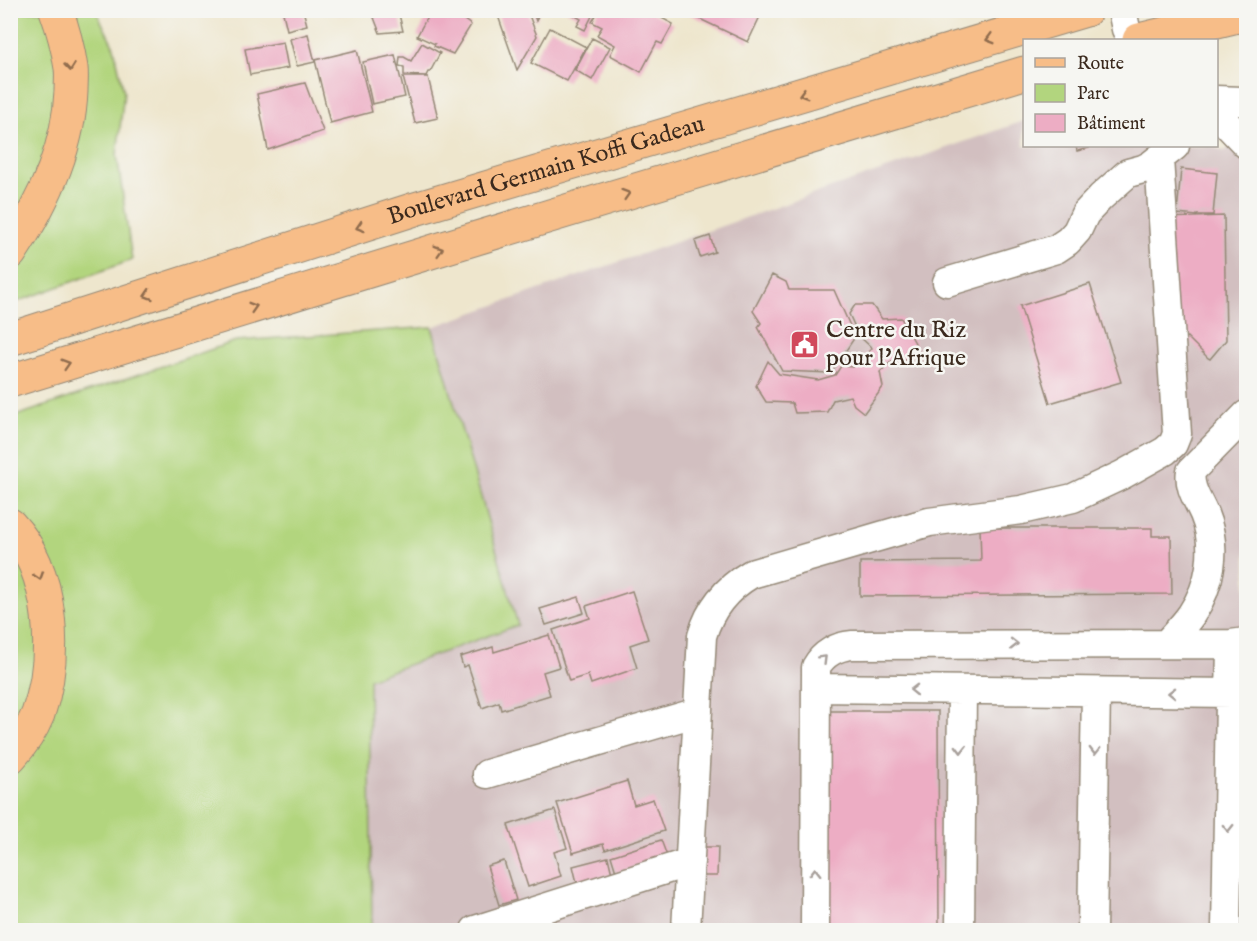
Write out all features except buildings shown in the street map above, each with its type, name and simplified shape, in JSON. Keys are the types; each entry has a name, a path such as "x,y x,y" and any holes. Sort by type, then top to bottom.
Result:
{"main road":[{"path":"10,253 43,197 54,172 66,127 70,105 71,70 64,31 56,10"},
{"name":"Boulevard Germain Koffi Gadeau","path":"10,339 415,209 1086,10"},
{"path":"1143,39 1246,14"},
{"name":"Boulevard Germain Koffi Gadeau","path":"10,381 1023,73"},
{"path":"10,525 18,533 34,561 45,595 50,629 47,679 37,716 20,746 10,757"}],"street":[{"path":"1122,10 1131,39"},
{"path":"1218,100 1246,100"},
{"path":"1218,112 1246,144"},
{"path":"947,282 1056,249 1068,241 1077,231 1085,214 1128,173 1143,169 1167,152"},
{"path":"686,930 702,636 706,623 731,587 751,574 929,522 1021,510 1073,498 1165,452 1173,444 1177,434 1167,152"},
{"path":"1167,643 1190,615 1202,595 1211,569 1212,544 1205,517 1191,484 1191,471 1246,415"},
{"path":"815,930 816,667 828,653 845,646 1239,643 1231,693 1226,930"},
{"path":"816,688 1231,693"},
{"path":"960,930 962,691"},
{"path":"1092,930 1096,692"},
{"path":"486,774 698,712"},
{"path":"475,930 690,862"}],"shaded area":[{"path":"1023,121 1023,147 1214,147 1224,151 1246,137 1246,930 372,930 369,679 517,625 432,327"}],"green space":[{"path":"11,11 96,11 114,47 124,92 117,155 132,260 11,304"},
{"path":"432,327 518,625 369,679 372,930 11,930 10,418 236,341"}],"place":[{"name":"Centre du Riz pour l'Afrique","path":"805,344"}]}
